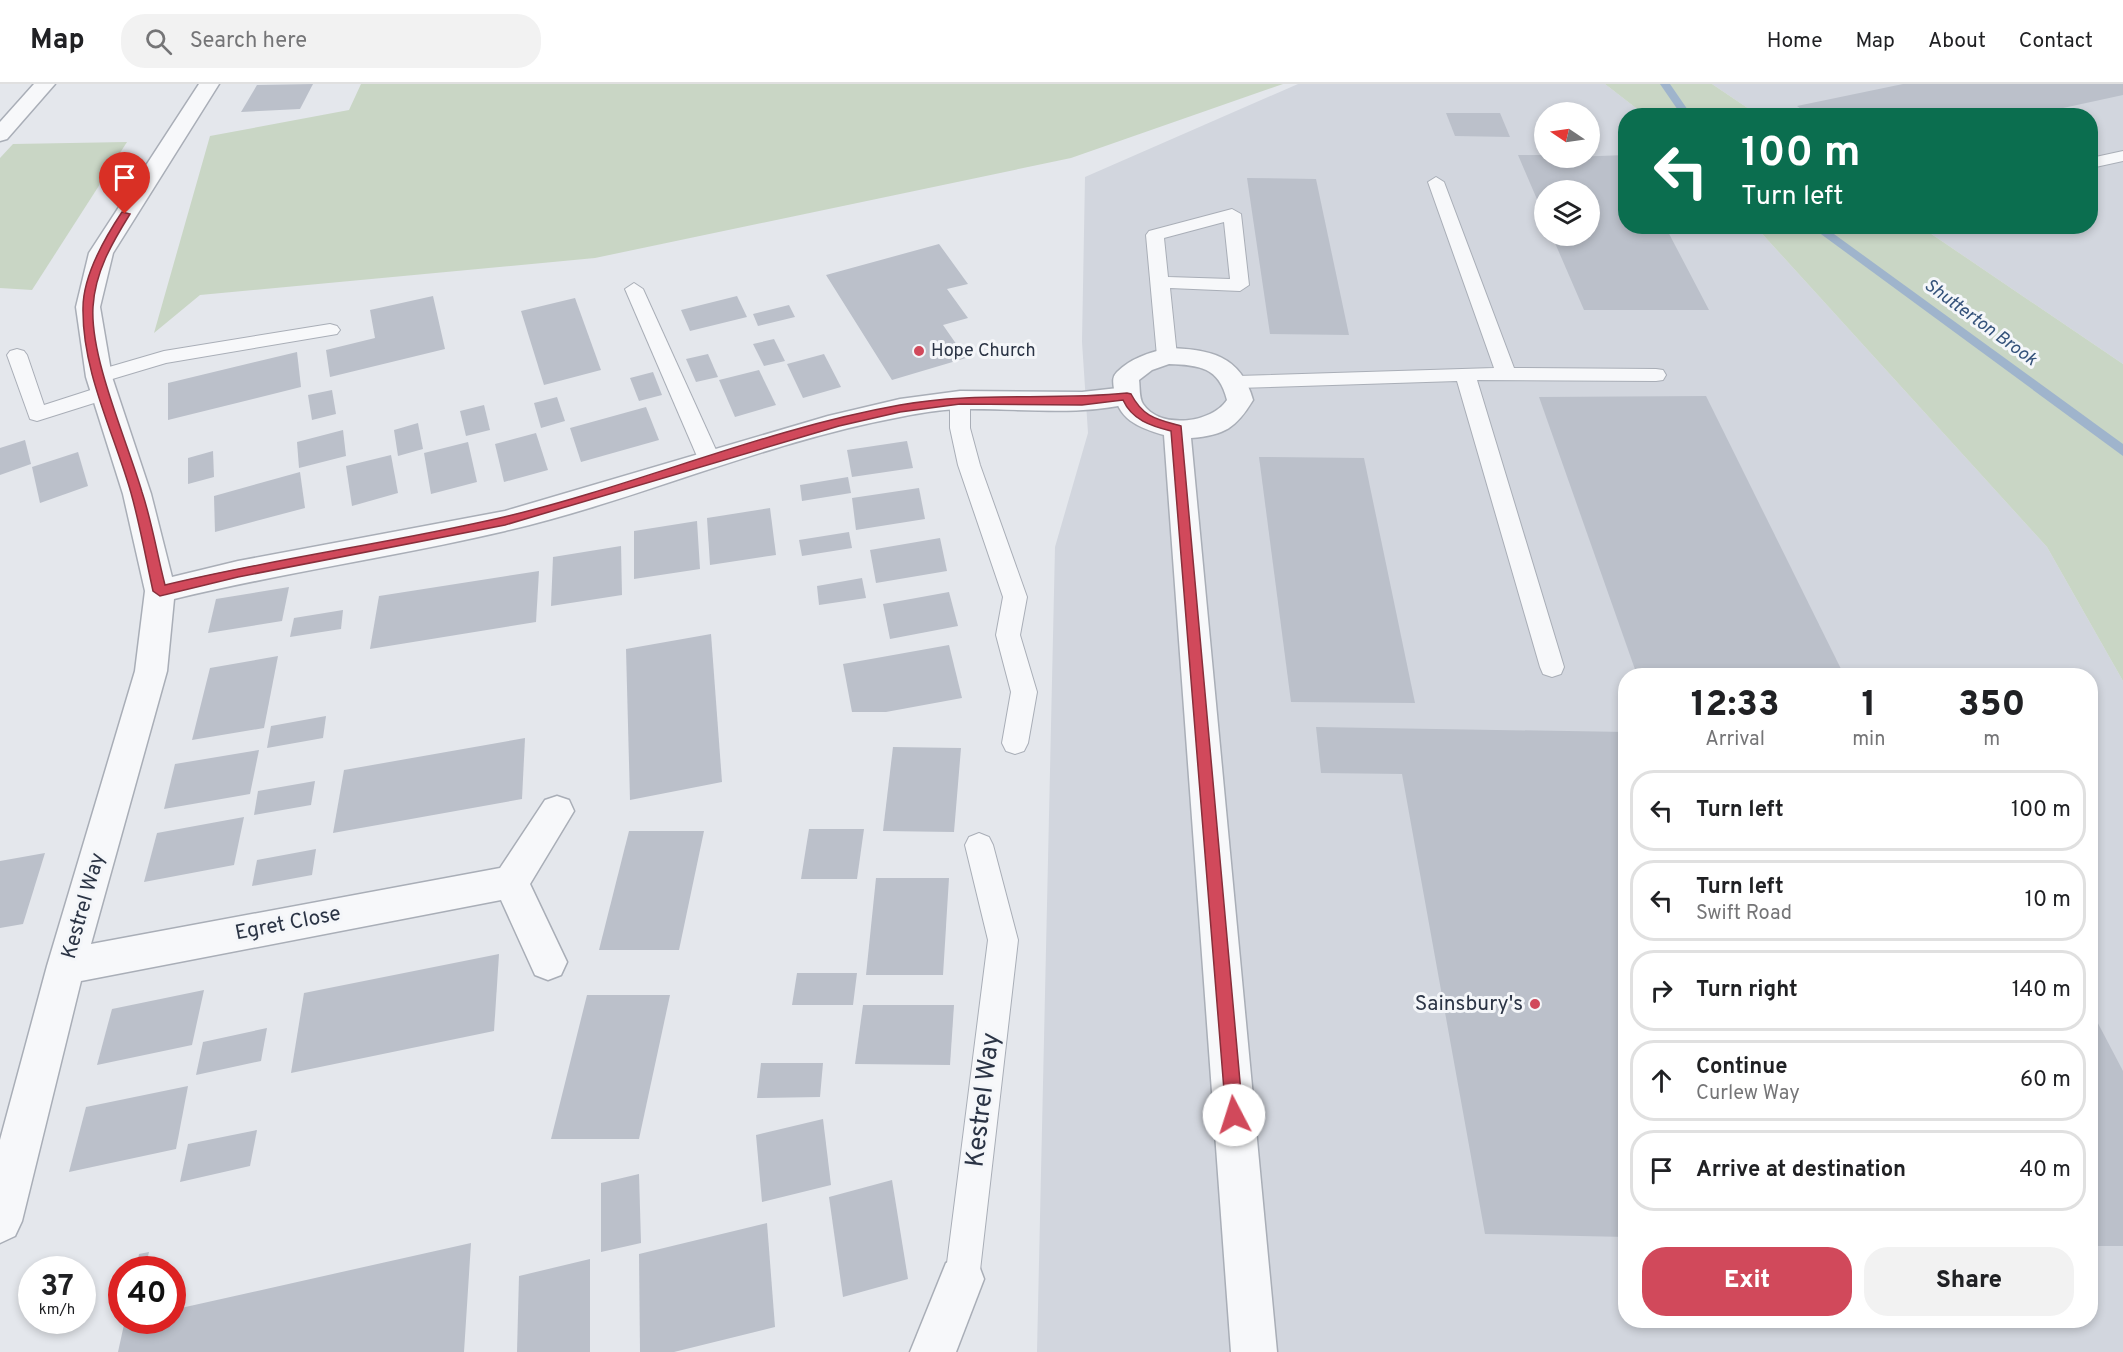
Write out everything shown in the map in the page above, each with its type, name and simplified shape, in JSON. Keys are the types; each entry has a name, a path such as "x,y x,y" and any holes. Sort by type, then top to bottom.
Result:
{"street":[{"path":"0,135 45,84"},
{"name":"Kestrel Way","path":"0,1221 66,966 151,671 160,591 137,494 98,373 88,307 101,253 209,84"},
{"path":"1167,356 1193,356 1219,365 1237,382 1240,400 1230,416 1206,427 1177,429 1152,422 1132,409 1127,396 1126,378 1143,364 1167,356"},
{"path":"160,591 238,572 505,521 710,462 838,422 900,408 960,400 1082,401 1127,396"},
{"path":"1177,429 1254,1352"},
{"path":"548,962 511,882 557,811"},
{"name":"Egret Close","path":"66,966 511,882"},
{"name":"Kestrel Way","path":"933,1352 962,1279"}],"lane":[{"path":"2098,161 2123,156"},
{"path":"1436,182 1506,373"},
{"path":"1160,282 1240,285 1232,214 1155,235 1167,356"},
{"path":"634,289 710,462"},
{"path":"16,355 37,414 98,373 164,357 330,330"},
{"path":"1237,382 1506,373 1656,375"},
{"path":"1465,374 1552,668"},
{"path":"960,400 960,428 969,465 1015,597 1008,635 1024,692 1015,743"},
{"name":"Kestrel Way","path":"962,1279 1003,940 979,845"}],"shaded area":[{"path":"1298,84 1605,84 1636,108 1618,108 1618,234 1762,234 2047,547 2123,681 2123,1352 1037,1352 1055,547 1088,433 1082,342 1085,177"},
{"path":"1712,84 2123,84 2123,364 1931,234 2098,234 2098,108 1748,108"}],"green space":[{"path":"361,84 1283,84 1071,158 595,258 200,295 154,333 210,136 349,110"},
{"path":"1605,84 1712,84 1748,108 1636,108"},
{"path":"127,142 32,290 0,288 0,158 13,144"},
{"path":"1762,234 1931,234 2123,364 2123,681 2047,547"}],"building":[{"path":"313,84 300,109 241,112 257,85"},
{"path":"1903,84 2123,84 2123,95 2063,108 1800,108 1797,106"},
{"path":"1446,113 1500,113 1510,137 1455,136"},
{"path":"1518,155 1534,155 1534,168 1600,168 1600,156 1618,155 1618,234 1669,234 1709,310 1584,310 1556,246 1600,246 1600,180 1534,180 1534,192"},
{"path":"1247,178 1316,179 1349,335 1270,334"},
{"path":"939,244 968,284 947,289 968,318 943,325 966,358 892,380 826,275"},
{"path":"433,296 445,349 330,377 326,350 375,338 370,310"},
{"path":"737,296 747,317 690,331 681,310"},
{"path":"575,298 601,370 544,385 521,311"},
{"path":"789,305 795,317 758,326 753,314"},
{"path":"774,339 785,361 764,366 753,344"},
{"path":"297,352 301,387 168,420 168,383"},
{"path":"708,354 718,377 696,382 686,359"},
{"path":"824,354 841,387 803,398 787,364"},
{"path":"759,370 776,405 735,417 719,380"},
{"path":"653,372 662,395 639,401 630,378"},
{"path":"332,390 336,414 312,420 308,395"},
{"path":"1706,396 1841,668 1635,668 1539,397"},
{"path":"557,397 565,421 541,428 534,403"},
{"path":"484,405 490,430 466,436 460,411"},
{"path":"646,407 659,440 581,462 570,428"},
{"path":"418,423 423,449 398,456 394,430"},
{"path":"343,430 346,456 299,468 297,442"},
{"path":"536,433 548,470 504,482 495,444"},
{"path":"25,440 31,464 0,475 0,448"},
{"path":"907,441 913,468 852,477 847,450"},
{"path":"468,442 477,482 431,494 424,453"},
{"path":"213,451 214,477 188,484 188,458"},
{"path":"78,452 88,486 40,503 32,467"},
{"path":"391,455 398,493 352,506 346,466"},
{"path":"1259,457 1364,458 1415,703 1291,702"},
{"path":"300,472 305,508 215,532 214,496"},
{"path":"848,477 851,493 802,501 800,485"},
{"path":"919,488 925,519 856,530 852,498"},
{"path":"770,508 776,555 710,565 707,518"},
{"path":"697,521 700,569 634,579 634,531"},
{"path":"849,532 852,548 802,556 799,540"},
{"path":"940,538 947,571 876,583 870,550"},
{"path":"621,546 622,595 551,606 553,557"},
{"path":"539,571 536,622 370,649 379,596"},
{"path":"862,578 866,598 819,605 817,586"},
{"path":"289,587 282,621 208,633 216,599"},
{"path":"949,592 958,626 890,639 883,604"},
{"path":"343,610 341,629 290,637 294,618"},
{"path":"711,634 722,782 630,800 626,649"},
{"path":"949,645 962,698 886,712 852,712 843,664"},
{"path":"278,656 264,728 192,740 210,668"},
{"path":"326,716 323,738 267,748 271,726"},
{"name":"Sainsbury's","path":"1316,727 1618,732 1618,1237 1485,1234 1402,774 1321,773"},
{"path":"525,738 522,799 333,833 344,770"},
{"path":"893,747 961,748 954,832 883,831"},
{"path":"259,750 250,794 164,809 175,764"},
{"path":"315,781 311,805 254,815 258,791"},
{"path":"244,817 234,865 144,882 157,833"},
{"path":"809,829 864,829 857,879 801,879"},
{"path":"629,831 704,831 679,950 599,950"},
{"path":"316,849 312,875 252,886 257,860"},
{"path":"45,853 23,924 0,928 0,861"},
{"path":"876,878 949,878 943,975 866,975"},
{"path":"499,954 494,1031 291,1073 304,993"},
{"path":"797,973 857,973 853,1005 792,1005"},
{"path":"204,990 192,1045 97,1065 112,1009"},
{"path":"587,995 670,995 639,1139 551,1139"},
{"path":"863,1005 954,1005 950,1065 855,1064"},
{"path":"2098,1023 2123,1071 2123,1246 2098,1246"},
{"path":"267,1028 261,1061 196,1075 203,1042"},
{"path":"761,1063 823,1063 820,1097 757,1098"},
{"path":"188,1086 176,1149 69,1172 86,1107"},
{"path":"823,1119 831,1185 762,1202 756,1135"},
{"path":"257,1130 250,1166 180,1182 188,1144"},
{"path":"639,1174 641,1243 601,1252 601,1183"},
{"path":"892,1180 908,1279 843,1297 829,1197"},
{"path":"767,1223 775,1327 674,1352 640,1352 639,1254"},
{"path":"471,1243 464,1352 118,1352 122,1334 186,1334 186,1307"},
{"path":"149,1252 148,1256 139,1256"},
{"path":"590,1259 590,1352 517,1352 519,1276"}],"waterway":[{"name":"Shutterton Brook","path":"1665,84 1682,108"},
{"name":"Shutterton Brook","path":"1826,234 2123,451"}],"place":[{"name":"Hope Church","path":"919,351"},
{"name":"Sainsbury's","path":"1535,1004"}],"route":[{"path":"125,214 101,253 88,307 93,350 103,393 137,494 160,591 238,572 505,521 710,462 838,422 900,408 960,400 1082,401 1127,396 1132,409 1152,422 1177,429 1234,1115"}]}
